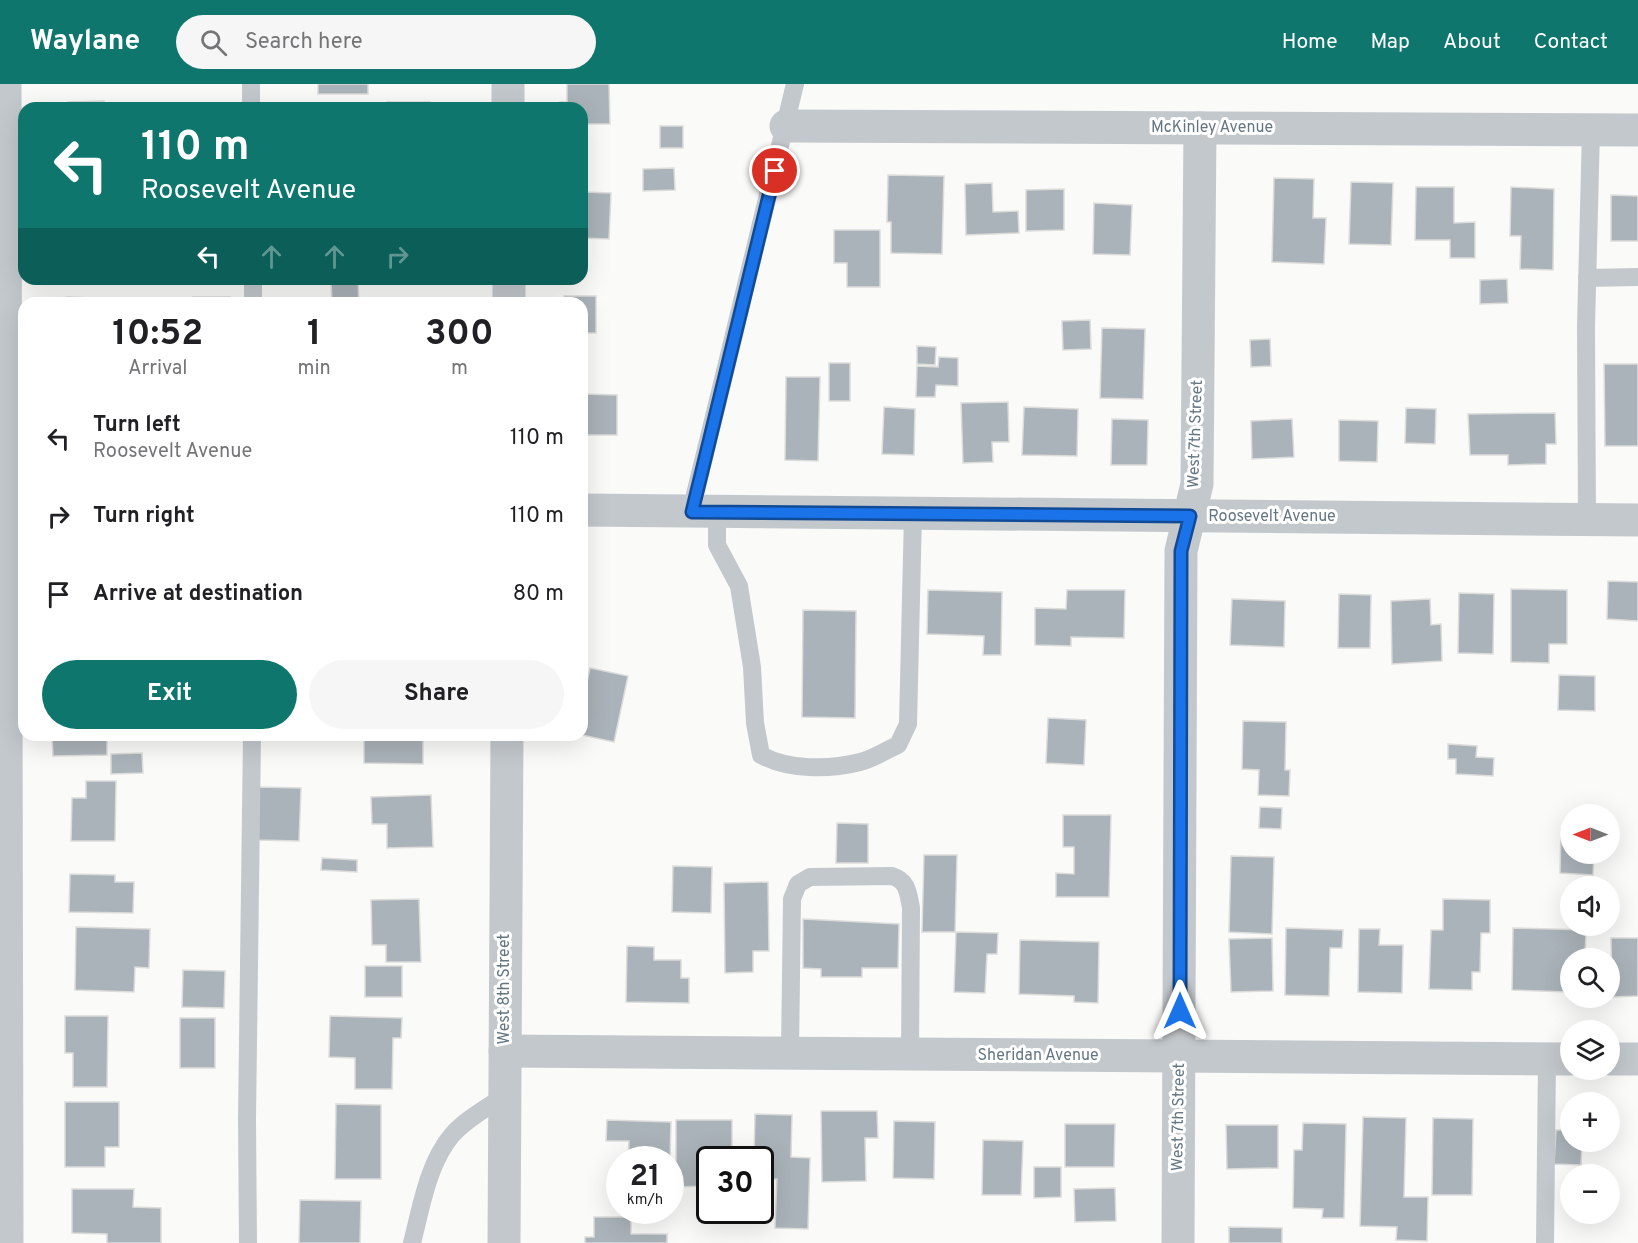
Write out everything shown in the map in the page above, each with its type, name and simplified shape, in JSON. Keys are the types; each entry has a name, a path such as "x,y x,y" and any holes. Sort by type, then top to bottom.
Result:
{"street":[{"path":"5,84 10,510 7,1243"},
{"path":"508,84 508,102"},
{"name":"McKinley Avenue","path":"786,126 1638,130"},
{"name":"West 7th Street","path":"1178,1243 1181,551 1197,484 1200,128"},
{"name":"Roosevelt Avenue","path":"588,510 1638,520"},
{"name":"West 8th Street","path":"504,1243 507,741"},
{"name":"Sheridan Avenue","path":"505,1051 1559,1059"},
{"path":"1620,1059 1638,1059"}],"lane":[{"path":"251,84 251,102"},
{"path":"795,84 704,512 717,544 739,586 752,667 755,723 761,755 777,763 813,767 861,762 898,745 908,724 913,514"},
{"path":"1587,519 1587,278 1591,130"},
{"path":"1587,278 1638,277"},
{"path":"248,1243 247,1119 252,741"},
{"path":"790,1053 792,899 798,884 810,877 892,876 901,879 906,885 911,908 910,1055"},
{"path":"1545,1243 1559,1059"},
{"path":"412,1243 425,1194 440,1154 451,1136 463,1124 504,1096"}],"building":[{"path":"318,84 368,84 368,94 318,94"},
{"path":"567,84 609,84 610,124 588,124 588,102 567,102"},
{"path":"660,126 683,126 683,148 660,148"},
{"path":"674,168 675,190 643,191 643,169"},
{"path":"888,175 944,176 942,254 891,253 891,222 887,222"},
{"path":"1274,178 1314,179 1313,218 1326,218 1324,264 1272,262"},
{"path":"1351,182 1393,183 1391,245 1349,244"},
{"path":"992,183 993,212 1018,211 1019,233 966,235 965,184"},
{"path":"1416,187 1454,187 1454,223 1475,222 1475,258 1450,258 1450,240 1415,240"},
{"path":"1511,187 1554,189 1553,270 1520,269 1521,236 1510,236"},
{"path":"1064,189 1064,230 1026,231 1026,190"},
{"path":"588,192 611,193 609,239 588,238"},
{"path":"1611,195 1638,196 1638,241 1611,241"},
{"path":"1094,203 1132,205 1130,255 1093,254"},
{"path":"834,230 880,230 880,287 847,287 847,263 834,263"},
{"path":"1507,279 1508,303 1480,304 1480,280"},
{"path":"331,285 358,285 359,297 332,297"},
{"path":"596,296 596,333 588,333 588,297 564,297"},
{"path":"1090,320 1091,349 1063,350 1062,321"},
{"path":"1102,328 1145,329 1143,399 1100,398"},
{"path":"1270,339 1271,366 1251,367 1250,340"},
{"path":"917,346 936,347 935,365 917,364"},
{"path":"939,357 958,358 958,386 936,385 935,397 916,397 917,366 938,367"},
{"path":"829,363 850,363 850,401 829,401"},
{"path":"1604,364 1638,364 1638,446 1605,446"},
{"path":"786,377 820,377 818,461 785,460"},
{"path":"588,394 617,395 617,435 588,435"},
{"path":"1008,402 1009,442 992,442 993,462 963,463 961,403"},
{"path":"884,407 915,409 914,455 882,454"},
{"path":"1024,407 1078,409 1077,456 1022,455"},
{"path":"1406,408 1436,409 1435,444 1405,443"},
{"path":"1555,413 1556,444 1546,444 1546,464 1508,465 1508,455 1470,455 1468,414"},
{"path":"1112,419 1148,420 1147,465 1111,465"},
{"path":"1292,419 1294,457 1252,459 1251,421"},
{"path":"1339,420 1378,421 1377,462 1339,461"},
{"path":"1608,581 1638,582 1638,621 1607,619"},
{"path":"1511,589 1567,590 1567,644 1549,644 1549,663 1511,662"},
{"path":"928,590 1002,592 1001,655 983,655 984,636 927,634"},
{"path":"1067,590 1125,590 1124,638 1071,637 1071,646 1035,645 1035,608 1066,609"},
{"path":"1459,593 1494,594 1493,654 1458,653"},
{"path":"1339,594 1371,595 1370,648 1338,648"},
{"path":"1232,599 1285,601 1284,647 1230,645"},
{"path":"1430,599 1431,625 1441,624 1442,661 1392,664 1391,601"},
{"path":"803,610 856,611 855,718 802,717"},
{"path":"590,668 628,676 614,742 588,736"},
{"path":"1559,675 1595,676 1595,711 1558,710"},
{"path":"1048,718 1086,720 1084,765 1046,763"},
{"path":"1243,721 1286,722 1285,770 1290,770 1289,796 1258,795 1259,770 1242,769"},
{"path":"52,741 107,741 107,755 53,756"},
{"path":"364,741 423,741 423,764 364,763"},
{"path":"1448,744 1477,746 1476,757 1494,758 1493,776 1456,774 1456,759 1448,759"},
{"path":"142,753 143,773 111,774 111,754"},
{"path":"86,781 116,781 115,841 71,841 72,798 86,798"},
{"path":"259,787 301,788 299,841 257,840"},
{"path":"431,795 433,847 387,848 387,824 372,824 371,797"},
{"path":"1260,807 1282,808 1281,829 1259,828"},
{"path":"1063,815 1111,815 1109,897 1056,897 1056,873 1074,874 1074,847 1063,847"},
{"path":"837,823 868,824 868,863 836,863"},
{"path":"924,855 957,855 955,932 922,932"},
{"path":"1231,856 1274,857 1272,934 1229,932"},
{"path":"322,858 357,860 357,872 321,870"},
{"path":"1560,864 1594,864 1593,875 1560,873"},
{"path":"673,866 712,867 711,913 672,912"},
{"path":"70,874 115,875 115,882 134,882 133,913 69,912"},
{"path":"768,882 769,951 753,951 753,972 725,973 724,883"},
{"path":"419,899 421,962 386,962 386,945 372,945 371,900"},
{"path":"1443,899 1490,900 1490,933 1481,933 1480,972 1472,972 1472,990 1429,989 1431,930 1443,930"},
{"path":"803,919 899,924 898,968 862,968 862,977 821,977 821,969 803,968"},
{"path":"76,927 150,929 149,968 135,967 134,992 75,990"},
{"path":"1286,928 1343,930 1342,948 1330,948 1329,996 1285,995"},
{"path":"1513,928 1560,929 1560,936 1586,936 1585,948 1560,948 1560,992 1512,990"},
{"path":"1359,929 1380,929 1379,945 1403,945 1402,993 1358,992"},
{"path":"956,932 998,933 997,954 987,954 985,993 954,992"},
{"path":"1272,938 1273,991 1231,992 1229,939"},
{"path":"1611,938 1638,938 1638,996 1620,997 1620,948 1611,948"},
{"path":"1020,940 1099,942 1098,1003 1074,1002 1074,996 1019,994"},
{"path":"627,946 654,947 654,960 681,960 681,978 689,978 689,1003 626,1002"},
{"path":"365,966 402,966 402,997 365,997"},
{"path":"183,970 225,971 224,1008 182,1007"},
{"path":"65,1016 108,1016 107,1087 73,1087 73,1053 65,1053"},
{"path":"330,1016 402,1018 401,1038 393,1038 392,1089 355,1089 355,1058 329,1057"},
{"path":"180,1018 215,1018 215,1068 180,1068"},
{"path":"65,1102 119,1102 119,1147 105,1147 105,1167 65,1167"},
{"path":"336,1104 381,1105 381,1179 335,1179"},
{"path":"821,1111 877,1111 878,1138 865,1138 866,1181 822,1182"},
{"path":"755,1114 792,1115 791,1157 810,1158 808,1229 775,1228 777,1179 774,1179 774,1146 754,1146"},
{"path":"1363,1117 1406,1118 1404,1197 1428,1197 1427,1241 1396,1240 1397,1227 1360,1226"},
{"path":"1433,1118 1473,1119 1472,1195 1432,1195"},
{"path":"607,1120 671,1122 670,1146 629,1146 629,1141 606,1141"},
{"path":"676,1120 732,1120 732,1146 696,1146 696,1186 684,1187 684,1146 676,1146"},
{"path":"894,1121 935,1122 934,1179 893,1178"},
{"path":"1303,1123 1346,1124 1344,1218 1322,1218 1323,1209 1293,1208 1294,1150 1302,1150"},
{"path":"1065,1124 1115,1124 1114,1167 1065,1167"},
{"path":"1226,1125 1278,1125 1278,1168 1227,1169"},
{"path":"1556,1130 1560,1130 1560,1152 1582,1152 1581,1164 1554,1164"},
{"path":"983,1140 1023,1141 1021,1195 982,1195"},
{"path":"1034,1167 1061,1167 1061,1197 1034,1198"},
{"path":"1115,1188 1116,1221 1075,1222 1074,1189"},
{"path":"72,1189 134,1189 133,1207 161,1208 161,1243 107,1243 107,1234 72,1233"},
{"path":"300,1200 361,1201 360,1243 299,1243"},
{"path":"594,1217 606,1217 606,1224 631,1224 631,1234 667,1234 667,1243 585,1243 585,1237 594,1237"},
{"path":"1229,1227 1282,1228 1282,1243 1229,1243"}],"route":[{"path":"775,171 692,512 1190,516 1181,551 1180,1011"}]}
